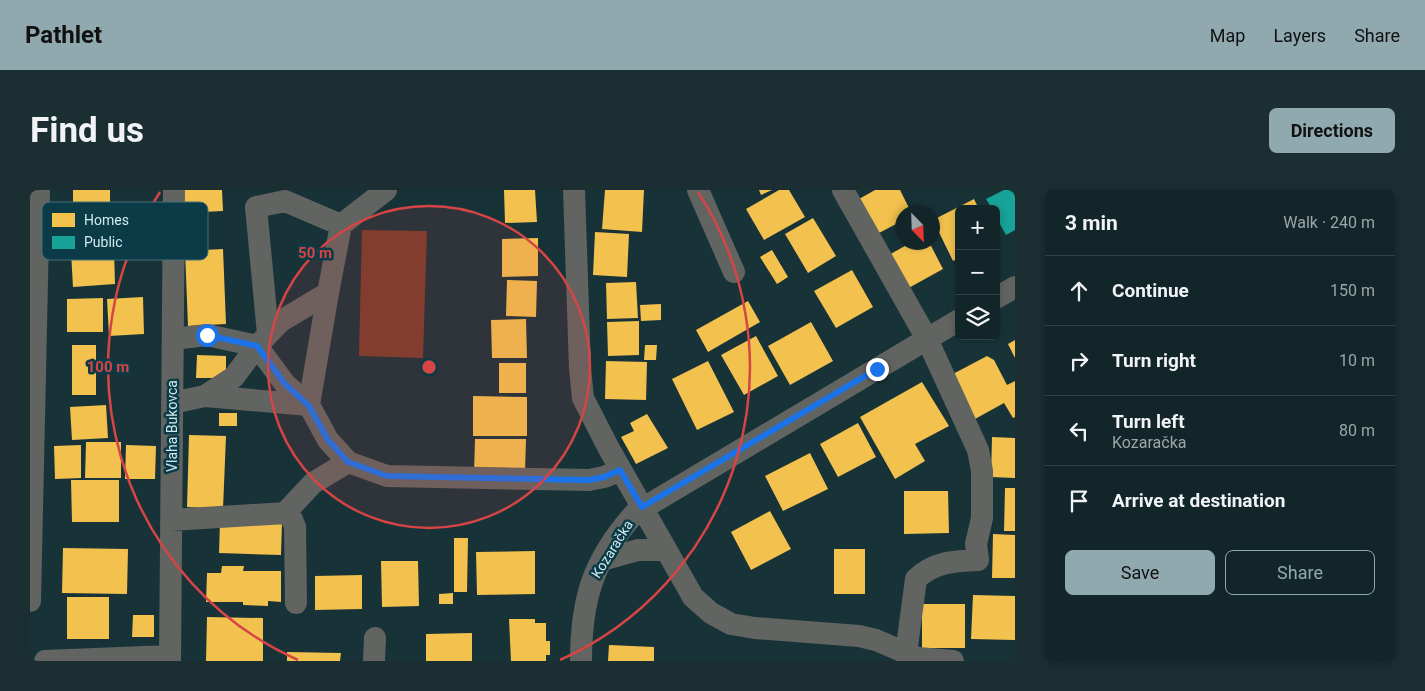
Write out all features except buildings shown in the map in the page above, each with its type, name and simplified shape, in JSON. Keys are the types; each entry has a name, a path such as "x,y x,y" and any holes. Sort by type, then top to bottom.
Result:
{"street":[{"path":"30,601 39,190"},
{"path":"309,406 341,225 386,190"},
{"path":"574,190 580,385 590,414 665,550 693,596 711,613 731,624 755,628 859,636 876,640 906,654 953,661"},
{"path":"698,190 734,272"},
{"path":"843,190 927,339 978,450 982,471 982,518 976,544 978,560 946,561 926,569 916,579 906,654"},
{"path":"341,225 285,201 256,208 263,340 285,384 309,406 328,440 348,462 387,476 589,480 604,477 620,470"},
{"name":"Vlaha Bukovca","path":"170,659 174,260"},
{"path":"1000,296 1015,288"},
{"path":"205,396 234,377 263,340 281,321 328,293"},
{"name":"Kozaračka","path":"581,661 582,614 590,586 602,560 628,521 642,507 955,322"},
{"path":"173,339 207,335 263,340"},
{"path":"172,402 205,396 309,406"},
{"path":"171,520 285,513 313,483 348,462"},
{"path":"285,513 292,519 295,527 296,604"},
{"path":"602,560 638,550 665,550"},
{"path":"374,661 375,638"},
{"path":"45,661 170,659"}],"shaded area":[{"path":"362,230 427,231 423,358 359,356"}],"route":[{"path":"207,335 257,346 285,384 309,406 328,440 348,462 387,476 589,480 599,479 620,470 642,507 877,369"}]}
